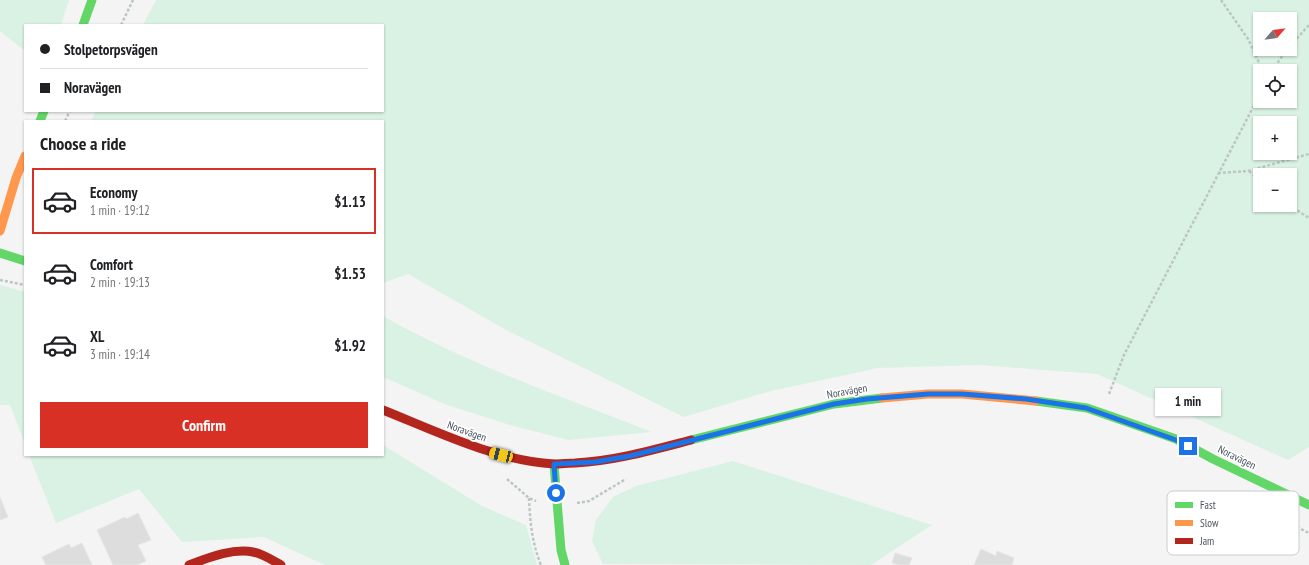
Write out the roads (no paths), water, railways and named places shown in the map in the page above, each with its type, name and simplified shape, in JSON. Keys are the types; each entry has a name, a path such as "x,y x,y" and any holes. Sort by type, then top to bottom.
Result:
{"street":[{"path":"83,24 92,0"},
{"path":"0,231 16,178 24,158"},
{"path":"0,253 24,261"},
{"name":"Noravägen","path":"384,410 477,448 513,458 554,464 595,462 630,456 834,404 867,399 928,394 962,394 1026,399 1086,408 1101,413 1176,440 1282,491"},
{"path":"554,464 561,550 565,565"},
{"name":"Noravägen","path":"1299,499 1309,504"},
{"path":"189,565 227,553 252,551 281,565"}]}
